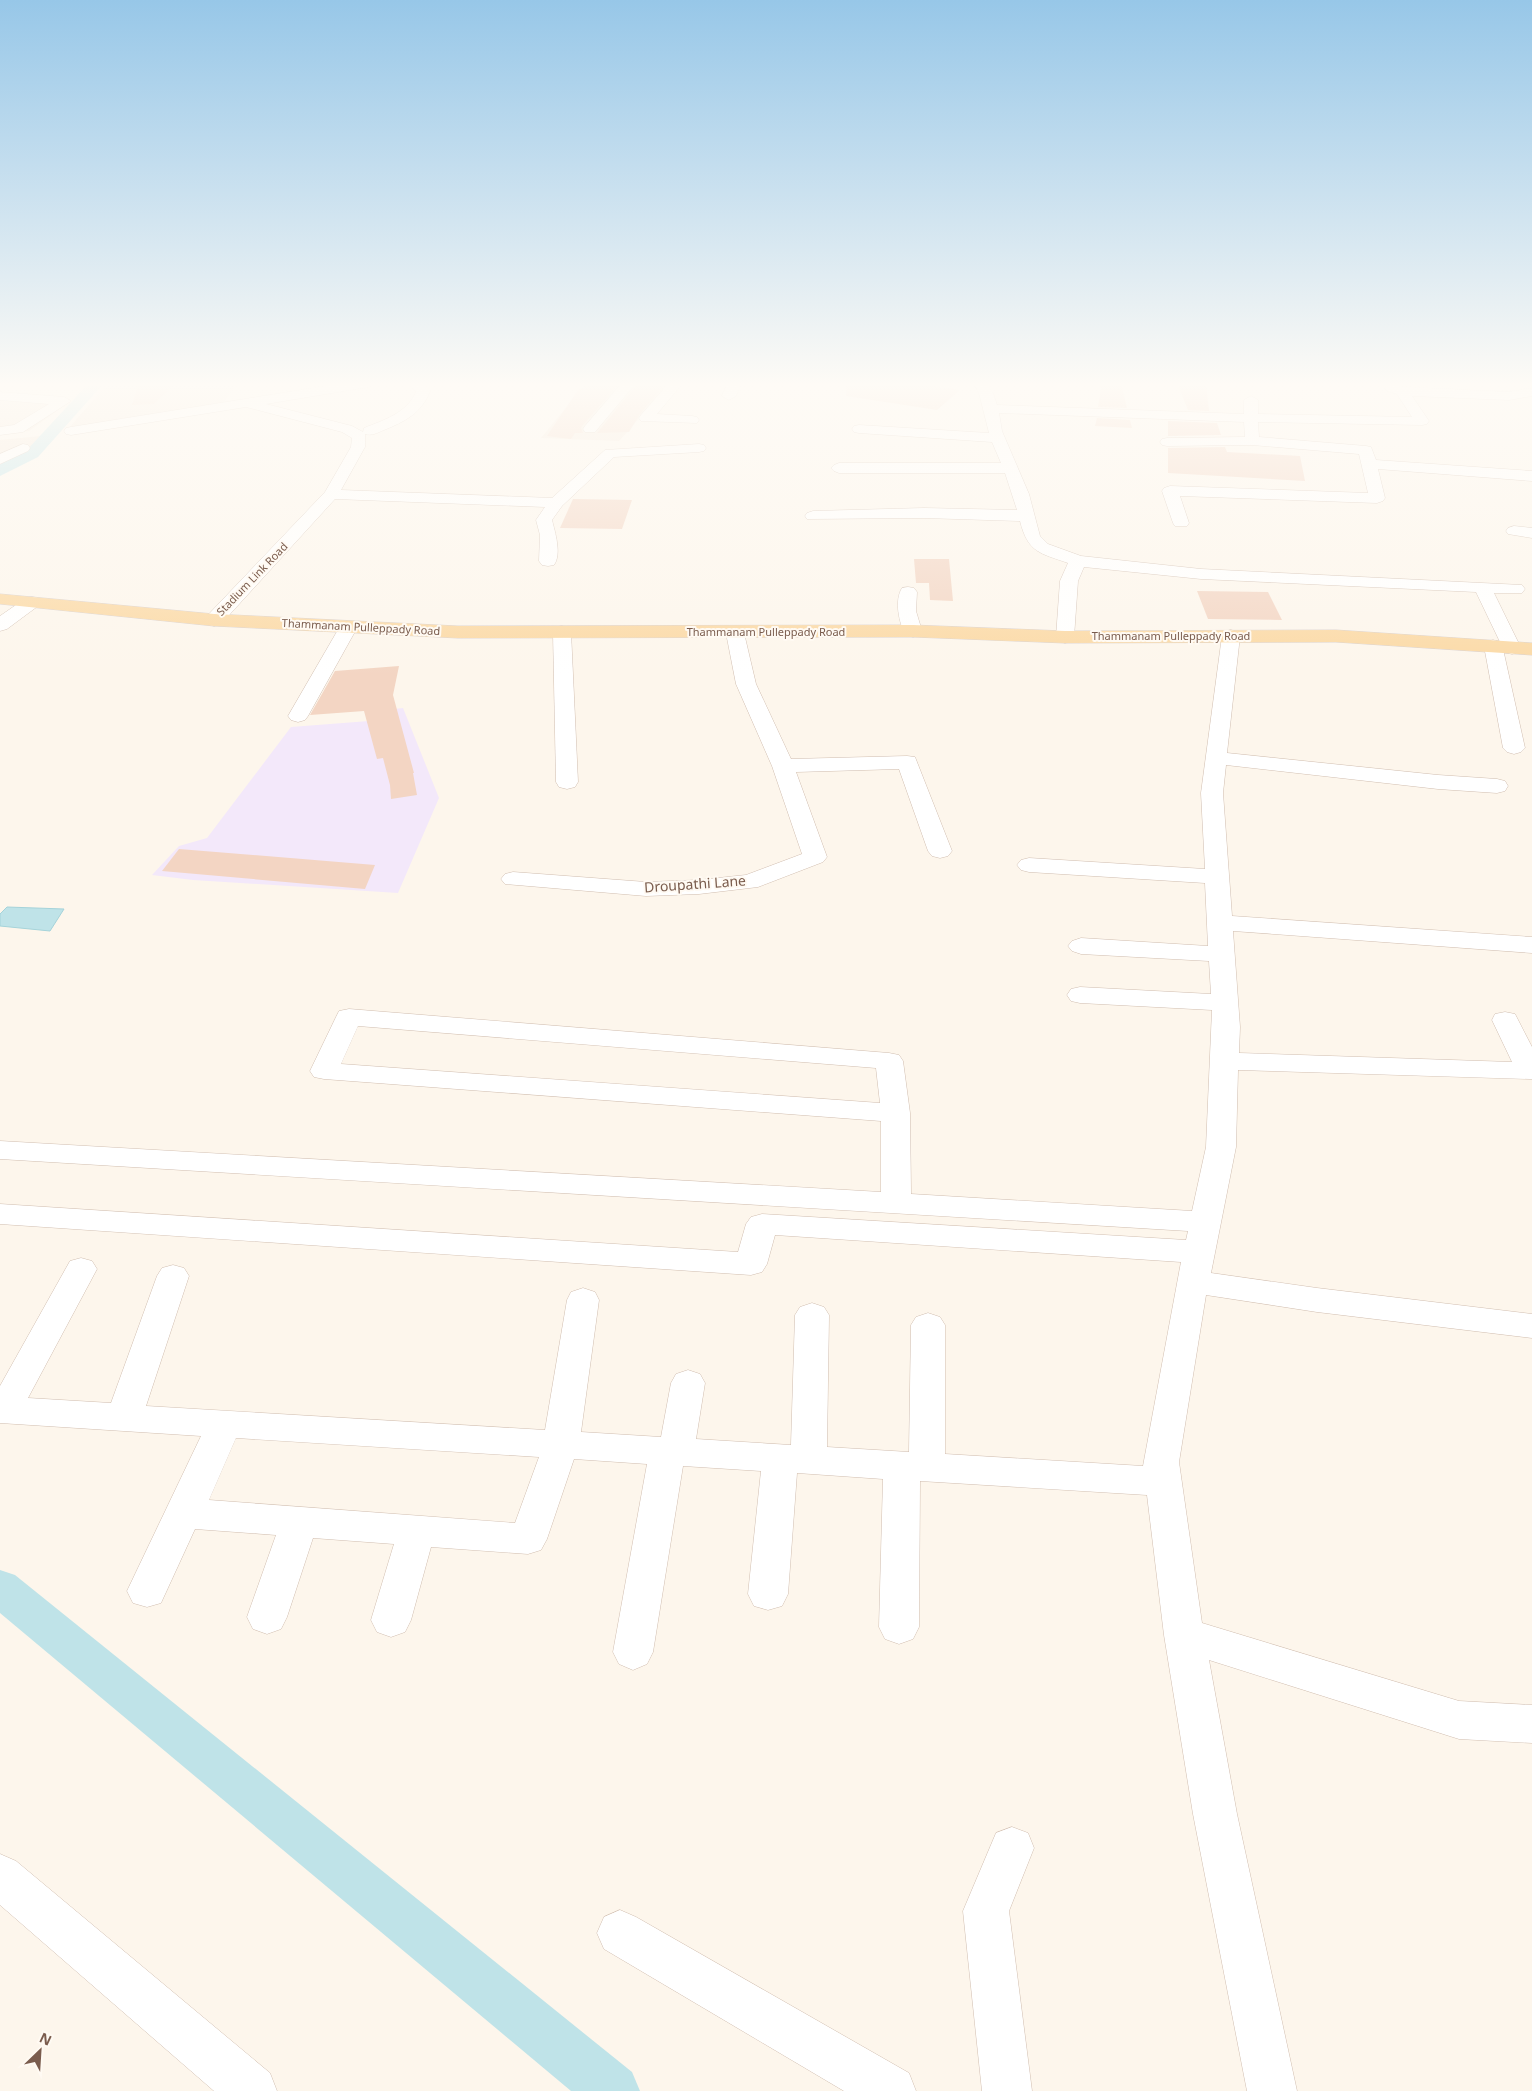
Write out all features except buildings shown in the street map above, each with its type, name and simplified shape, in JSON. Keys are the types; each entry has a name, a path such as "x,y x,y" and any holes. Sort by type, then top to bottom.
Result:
{"main road":[{"name":"Thammanam Pulleppady Road","path":"0,599 214,620 458,632 913,631 1065,637 1336,636 1532,650"}],"street":[{"name":"Stadium Link Road","path":"234,620 312,533 342,481"},
{"name":"Stadium Link Road","path":"214,620 348,481"},
{"path":"548,561 548,535 544,520 556,503 580,481"},
{"path":"1015,481 1021,494 1032,537 1042,548 1078,561 1201,574 1516,589"},
{"path":"1181,524 1170,491 1377,498 1373,481"},
{"path":"336,494 556,503"},
{"path":"813,516 924,513 1016,515 1026,518"},
{"path":"1514,531 1532,533"},
{"path":"1065,637 1069,581 1078,561"},
{"path":"1482,587 1503,647 1514,748"},
{"path":"908,592 907,611 913,631"},
{"path":"0,625 32,602"},
{"path":"298,716 348,628"},
{"path":"562,632 567,782"},
{"name":"Droupathi Lane","path":"513,879 646,889 699,887 750,882 815,856 783,766 746,684 735,632"},
{"path":"1231,636 1212,794 1226,1027 1221,1148 1199,1252 1161,1462 1184,1635 1216,1814 1272,2091"},
{"path":"1217,758 1438,782 1496,786"},
{"path":"783,766 907,762 940,851"},
{"path":"1029,865 1217,877"},
{"path":"1081,946 1221,938 1532,945"},
{"path":"1080,995 1224,1003"},
{"path":"896,1113 324,1071 349,1017 889,1061 896,1113 896,1203"},
{"path":"1225,1061 1530,1072 1505,1020"},
{"path":"0,1150 896,1203 1199,1252 1317,1300 1532,1326"},
{"path":"0,1214 751,1264 762,1224 1199,1252"},
{"path":"81,1269 2,1410 1164,1482"},
{"path":"124,1418 173,1276"},
{"path":"184,1513 528,1539 561,1445 584,1300"},
{"path":"768,1594 795,1459 812,1315"},
{"path":"899,1627 928,1325"},
{"path":"633,1652 671,1452 688,1383"},
{"path":"147,1591 224,1424"},
{"path":"267,1616 299,1522"},
{"path":"391,1620 417,1531"},
{"path":"1184,1635 1458,1720 1532,1724"},
{"path":"1007,2091 986,1911 1012,1848"},
{"path":"0,1876 252,2091"},
{"path":"620,1933 891,2091"}],"shaded area":[{"path":"403,708 439,798 398,893 193,880 152,875 179,846 207,838 291,727 369,721 377,711"}],"water":[{"path":"7,907 64,909 50,931 0,926 0,914"}],"waterway":[{"path":"0,1588 613,2091"}]}
